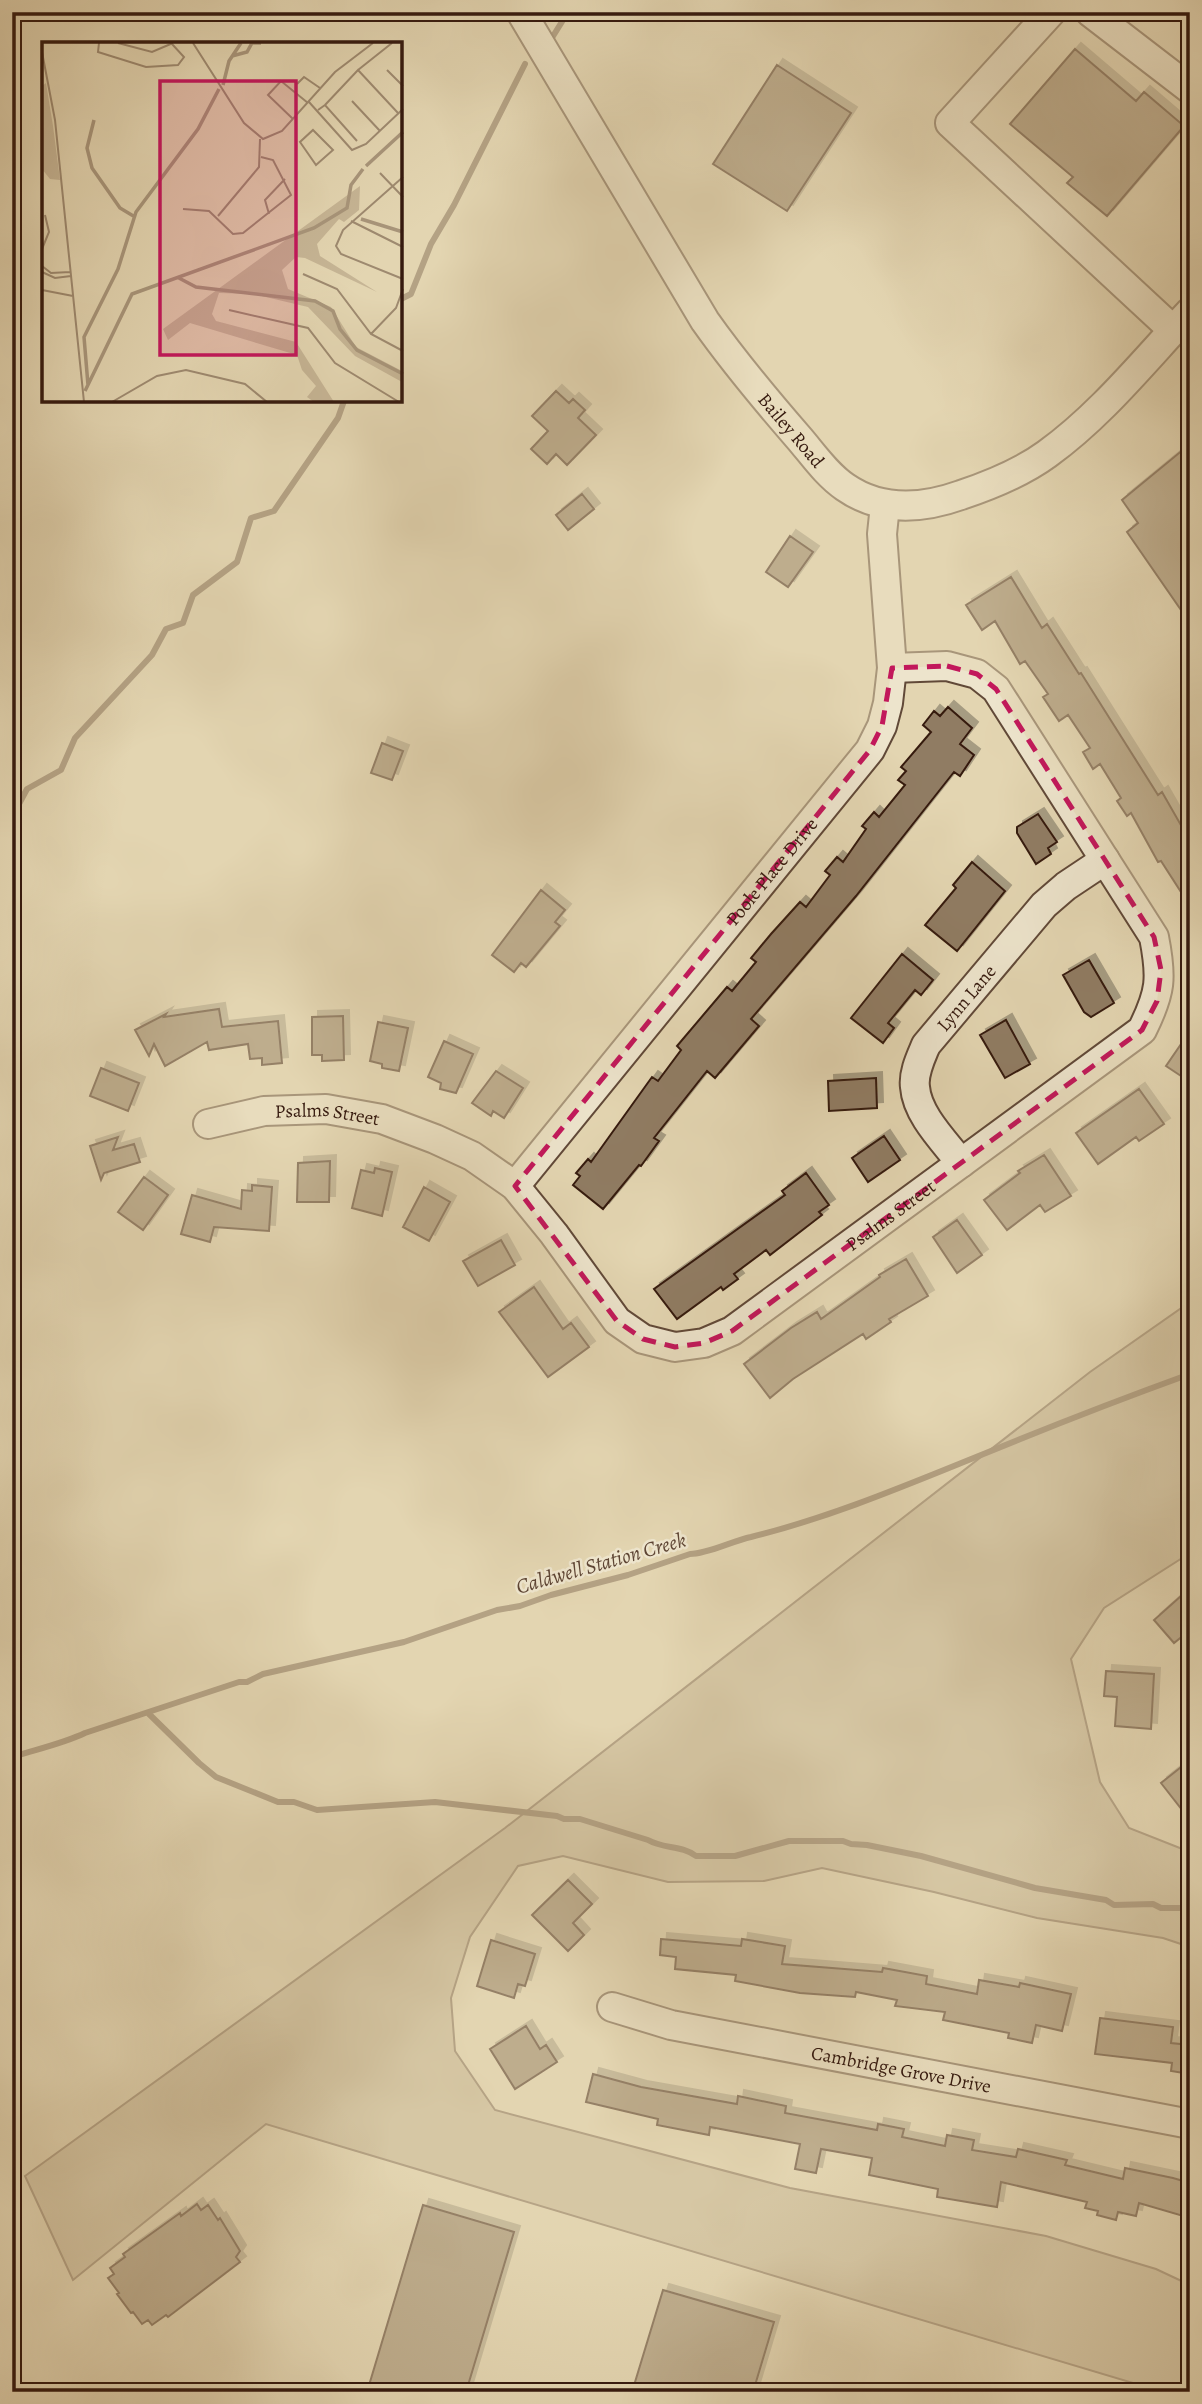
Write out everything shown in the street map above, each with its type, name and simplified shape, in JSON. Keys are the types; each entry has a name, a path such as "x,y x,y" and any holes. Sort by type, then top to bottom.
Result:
{"street":[{"name":"Bailey Road","path":"521,12 705,321 738,367 825,468 843,486 862,497 885,505 906,507 948,500 985,487 1038,460 1072,434 1182,321"},
{"path":"1051,12 950,123 1182,321"},
{"path":"1090,12 1190,89"},
{"name":"Poole Place Drive","path":"515,1186 870,750 885,714 892,668 882,534 885,505"},
{"name":"Psalms Street","path":"208,1124 264,1111 326,1109 382,1119 472,1156 515,1186 554,1234 617,1321 643,1339 675,1347 704,1343 732,1331 1142,1030 1157,1001 1161,970 1154,937 996,689 977,674 954,668 892,668"},
{"name":"Lynn Lane","path":"961,1163 922,1111 915,1087 918,1065 926,1045 1044,905 1066,886 1105,860"},
{"name":"Cambridge Grove Drive","path":"612,2007 671,2025 1190,2124"}],"highlighted area":[{"path":"947,666 977,674 996,689 1154,937 1161,970 1157,1001 1142,1030 732,1331 704,1343 675,1347 643,1339 617,1321 515,1186 870,750 882,726 892,668"}],"shaded area":[{"path":"1190,1302 1190,1553 1104,1608 1071,1659 1100,1782 1129,1828 1190,1852 1190,1947 1163,1938 1037,1918 822,1868 764,1881 668,1882 563,1856 518,1866 470,1937 451,1998 455,2051 495,2110 790,2188 1046,2236 1156,2269 1190,2285 1190,2392 1163,2392 266,2124 73,2280 25,2176 505,1828 1090,1372"}],"building":[{"path":"1075,49 1136,101 1144,92 1184,126 1107,216 1067,183 1073,177 1010,124"},
{"path":"777,65 851,113 787,211 713,164"},
{"path":"556,391 569,403 573,399 585,410 578,418 596,435 567,465 556,454 547,464 531,449 548,431 532,416"},
{"path":"1190,444 1190,623 1127,532 1138,523 1122,500"},
{"path":"582,494 594,509 568,530 556,515"},
{"path":"790,536 813,552 788,587 766,572"},
{"path":"1011,577 1042,628 1047,624 1079,674 1081,673 1158,795 1162,792 1190,841 1190,906 1161,861 1158,862 1131,813 1127,816 1117,801 1121,798 1100,764 1093,769 1083,752 1090,748 1068,715 1059,721 1043,697 1048,694 1025,661 1020,664 995,621 982,630 966,605"},
{"path":"948,707 972,728 960,744 974,755 960,776 954,772 856,896 751,1019 759,1026 715,1078 707,1071 654,1138 659,1141 641,1166 639,1165 603,1209 573,1185 580,1176 576,1173 588,1159 591,1162 652,1077 658,1081 681,1050 677,1046 727,987 732,991 756,962 751,958 771,934 800,902 806,907 830,875 825,871 837,857 843,862 866,829 862,826 874,812 879,817 905,785 898,780 906,771 901,767 931,732 923,725 934,711 940,716"},
{"path":"382,743 403,751 392,780 371,773"},
{"path":"1038,814 1057,842 1048,848 1051,854 1036,864 1017,833 1017,827"},
{"path":"972,862 1005,891 957,951 925,925 956,888 953,885"},
{"path":"541,890 565,910 555,922 560,926 526,967 521,963 514,972 492,955"},
{"path":"902,954 933,980 921,995 915,990 888,1023 894,1028 883,1043 851,1018"},
{"path":"1089,960 1114,1003 1091,1017 1084,1012 1063,975"},
{"path":"219,1009 222,1027 278,1021 282,1063 262,1065 262,1058 250,1059 248,1044 209,1050 207,1042 165,1066 154,1044 149,1056 135,1030 166,1014 164,1017"},
{"path":"343,1016 344,1060 322,1061 322,1055 312,1055 312,1017"},
{"path":"1006,1020 1030,1064 1005,1078 980,1035"},
{"path":"378,1022 408,1028 399,1071 382,1068 382,1064 370,1061"},
{"path":"1190,1031 1190,1082 1166,1066"},
{"path":"444,1041 473,1054 456,1093 440,1089 441,1083 428,1077"},
{"path":"101,1068 139,1083 128,1111 90,1096"},
{"path":"496,1071 523,1088 504,1118 493,1111 491,1116 472,1103"},
{"path":"876,1078 877,1108 829,1111 828,1081"},
{"path":"1139,1089 1164,1124 1139,1141 1136,1137 1098,1164 1076,1133"},
{"path":"884,1136 900,1160 868,1182 852,1158"},
{"path":"118,1137 113,1150 134,1144 140,1162 104,1173 101,1180 90,1146"},
{"path":"1044,1155 1071,1196 1045,1212 1040,1205 1007,1230 984,1200 1020,1173 1018,1171"},
{"path":"330,1161 329,1202 297,1202 298,1163"},
{"path":"375,1168 392,1172 382,1216 352,1208 361,1170 374,1173"},
{"path":"806,1173 829,1205 819,1212 822,1215 770,1255 766,1250 734,1274 738,1279 723,1290 721,1287 677,1319 654,1289 785,1195 782,1191"},
{"path":"144,1177 168,1195 143,1230 118,1212"},
{"path":"252,1185 272,1187 269,1231 214,1227 210,1242 181,1234 192,1195 241,1209 242,1190 252,1191"},
{"path":"424,1187 450,1202 429,1241 403,1227"},
{"path":"957,1220 982,1255 957,1273 933,1237"},
{"path":"501,1240 515,1265 478,1286 463,1261"},
{"path":"906,1259 928,1296 889,1319 891,1322 866,1339 863,1334 793,1379 770,1398 744,1364 791,1328 817,1312 821,1319 880,1277 879,1275"},
{"path":"534,1287 563,1329 571,1323 589,1347 548,1377 499,1312"},
{"path":"1190,1588 1190,1630 1174,1643 1154,1620"},
{"path":"1106,1671 1154,1674 1151,1729 1115,1726 1117,1697 1104,1696"},
{"path":"1190,1760 1190,1820 1161,1783"},
{"path":"568,1880 592,1904 573,1923 584,1935 568,1951 532,1915"},
{"path":"661,1939 741,1946 742,1939 785,1946 782,1964 882,1972 883,1968 927,1976 926,1984 977,1994 979,1980 1019,1987 1020,1983 1071,1994 1062,2031 1036,2025 1032,2043 1008,2038 1009,2033 943,2020 945,2012 895,2006 897,2000 856,1992 855,1997 800,1993 735,1981 736,1975 675,1969 676,1957 660,1955"},
{"path":"491,1940 535,1954 525,1986 518,1984 514,1998 477,1986"},
{"path":"1100,2018 1173,2027 1171,2043 1190,2045 1190,2074 1171,2071 1172,2063 1095,2054"},
{"path":"526,2026 540,2049 546,2045 557,2062 515,2089 490,2049"},
{"path":"593,2074 641,2087 737,2104 738,2096 786,2106 785,2113 877,2130 878,2124 904,2129 902,2137 945,2146 947,2135 974,2140 972,2150 1016,2157 1018,2149 1067,2160 1065,2165 1123,2179 1125,2168 1173,2178 1190,2183 1190,2218 1139,2203 1136,2216 1118,2212 1116,2220 1097,2215 1098,2211 1085,2208 1087,2202 1001,2182 997,2207 937,2197 938,2189 869,2175 872,2158 821,2149 816,2173 795,2169 800,2144 710,2127 709,2135 657,2125 658,2119 586,2102"},
{"path":"197,2204 201,2210 208,2205 218,2220 220,2218 240,2251 236,2257 240,2262 168,2317 166,2315 152,2325 148,2320 142,2324 117,2294 119,2293 108,2278 114,2274 110,2268 125,2257 123,2254"},
{"path":"423,2205 514,2232 466,2392 367,2392"},
{"path":"663,2290 774,2322 753,2392 632,2392"}],"waterway":[{"path":"550,41 568,12"},
{"path":"402,298 411,294 431,244 454,205 525,64"},
{"path":"12,817 27,789 61,770 75,738 152,655 166,629 183,623 193,595 237,562 251,518 274,511 338,418 344,402"},
{"name":"Caldwell Station Creek","path":"12,1757 239,1682 247,1682 263,1674 404,1642 497,1610 520,1606 811,1520 1190,1374"},
{"path":"148,1713 216,1777 278,1802 294,1802 317,1810 435,1802 557,1816 580,1819 660,1845 685,1850 696,1856 735,1856 789,1841 843,1841 921,1856 1035,1888 1106,1900 1114,1905 1153,1904 1161,1908 1190,1908"}]}
